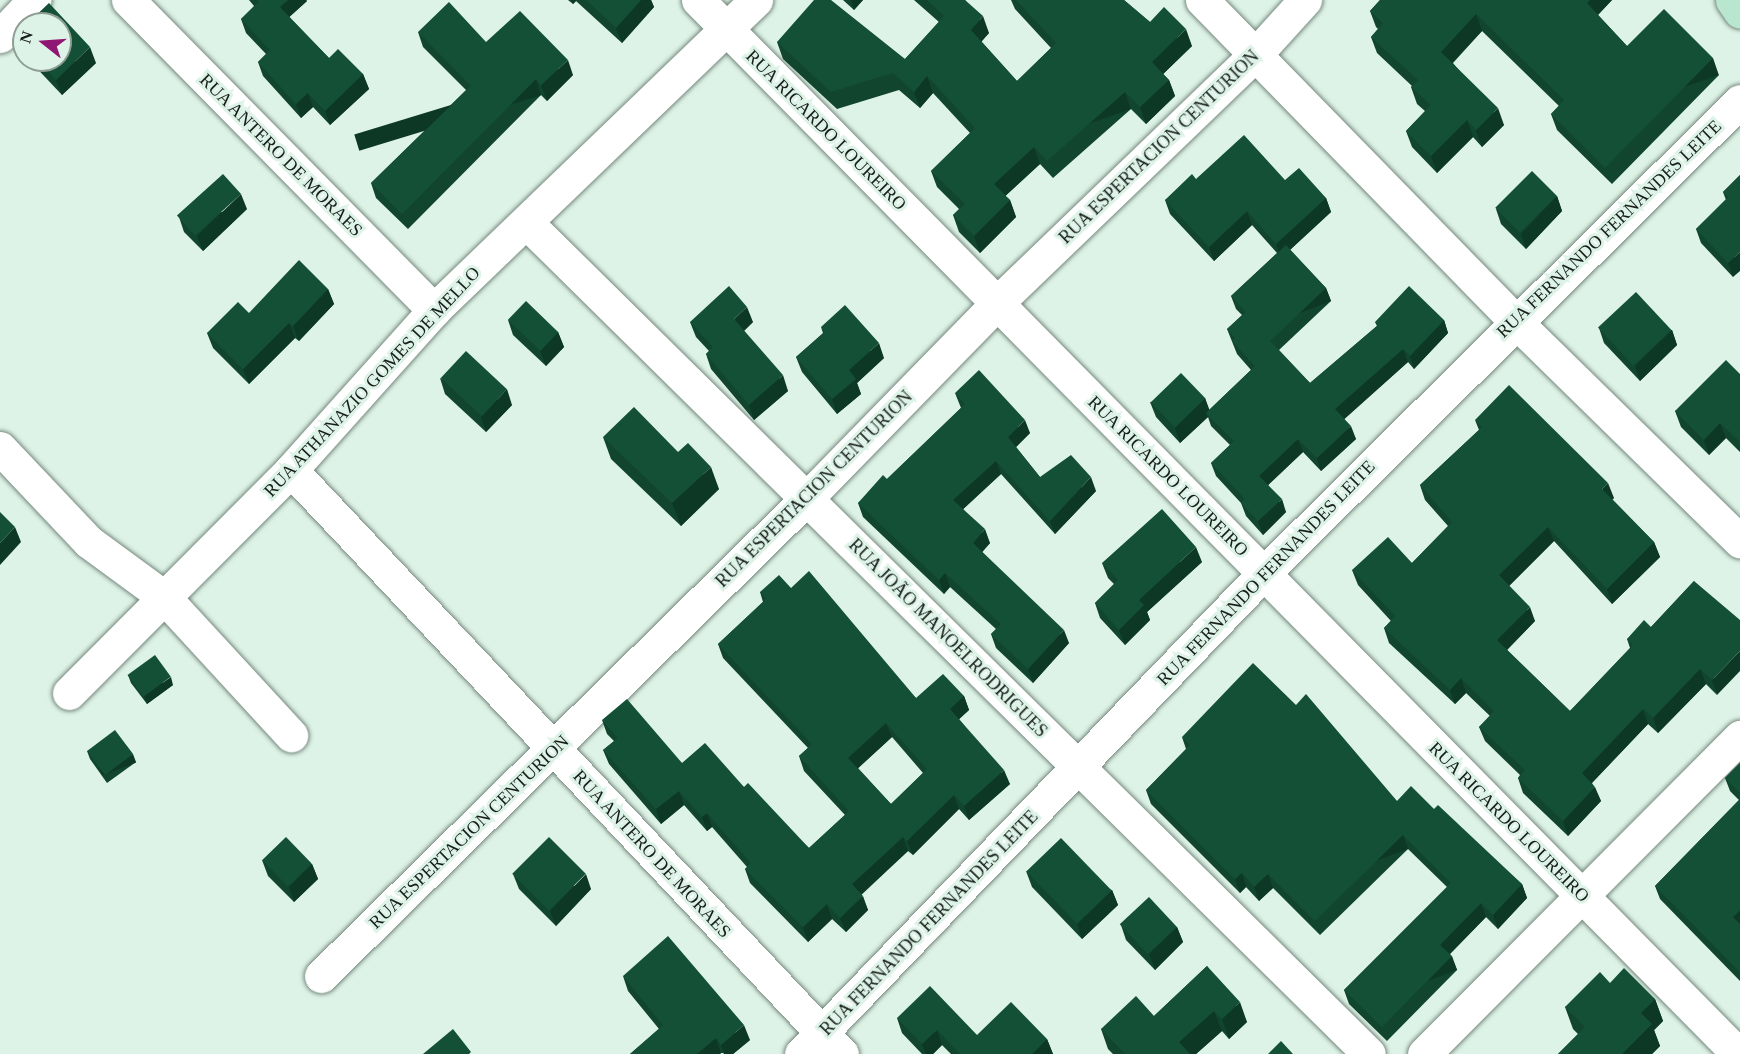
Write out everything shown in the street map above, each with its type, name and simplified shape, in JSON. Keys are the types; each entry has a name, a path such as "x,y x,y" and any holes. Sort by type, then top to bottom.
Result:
{"main road":[{"path":"1731,0 1740,12"}],"street":[{"path":"0,36 34,0"},
{"name":"RUA ANTERO DE MORAES","path":"128,0 434,310"},
{"name":"RUA RICARDO LOUREIRO","path":"698,0 1738,1054"},
{"name":"RUA ATHANAZIO GOMES DE MELLO","path":"69,693 291,470 434,310 756,0"},
{"path":"1202,0 1515,321 1740,541"},
{"name":"RUA ESPERTACION CENTURION","path":"321,976 554,750 807,498 997,303 1256,54 1305,0"},
{"name":"RUA FERNANDO FERNANDES LEITE","path":"822,1047 1078,769 1264,573 1515,321 1740,101"},
{"name":"RUA JOÃO MANOELRODRIGUES","path":"526,222 1369,1054"},
{"path":"0,447 89,542 164,597 291,735"},
{"name":"RUA ANTERO DE MORAES","path":"291,470 554,750 822,1047"},
{"path":"1424,1054 1740,737"}],"building":[{"path":"257,0 288,0 280,7 329,58 338,49 363,74 325,111 308,93 296,104 258,62 270,50 241,19 259,2"},
{"path":"586,0 641,0 616,28"},
{"path":"814,0 831,0 905,59 944,16 927,0 965,0 983,16 971,30 1017,81 1056,43 1016,0 1124,0 1150,22 1164,7 1186,29 1152,62 1169,80 1140,107 1125,92 1047,161 1034,147 994,184 1010,200 974,236 953,215 965,204 931,171 975,128 927,76 914,92 893,73 831,92 777,42"},
{"path":"1380,0 1590,0 1587,3 1627,46 1664,9 1713,58 1605,168 1551,114 1564,100 1476,14 1441,52 1498,108 1476,130 1467,120 1431,156 1406,131 1431,105 1411,87 1418,80 1371,37 1383,23 1370,11"},
{"path":"449,2 486,42 520,11 568,60 541,85 536,79 402,214 371,183 471,86 418,32"},
{"path":"49,3 57,12 40,12"},
{"path":"72,28 90,47 72,64"},
{"path":"49,72 64,72 56,80"},
{"path":"1244,135 1285,180 1299,168 1326,198 1276,244 1247,211 1209,247 1165,200 1192,174 1196,179"},
{"path":"1532,171 1557,196 1520,233 1495,208"},
{"path":"223,174 241,194 195,236 177,215"},
{"path":"1740,175 1740,252 1728,263 1696,229 1728,197 1723,192"},
{"path":"1286,245 1326,288 1270,341 1310,383 1378,325 1375,322 1409,286 1444,320 1410,356 1403,349 1335,409 1351,426 1317,458 1298,439 1259,476 1282,499 1258,521 1241,503 1245,499 1211,463 1234,441 1206,413 1255,366 1232,341 1235,338 1227,329 1246,312 1231,296"},
{"path":"299,260 328,289 293,326 289,323 243,369 207,333 238,302 249,313"},
{"path":"729,286 747,307 734,319 783,375 749,405 706,354 713,347 690,322"},
{"path":"1636,292 1671,330 1633,365 1598,327"},
{"path":"526,301 558,332 540,351 508,320"},
{"path":"845,305 879,343 849,370 856,379 832,399 796,357 825,332 821,327"},
{"path":"466,351 507,389 482,416 441,378"},
{"path":"1726,360 1740,374 1740,442 1720,423 1704,440 1675,411"},
{"path":"979,370 1025,420 1008,437 1040,477 1071,455 1091,477 1050,521 996,461 953,500 985,529 973,543 1064,630 1028,669 991,634 1001,624 945,573 939,580 858,503 883,475 887,479 965,404 955,393"},
{"path":"1181,373 1205,398 1175,427 1151,402"},
{"path":"1509,385 1608,483 1602,489 1654,542 1607,589 1548,527 1499,575 1530,607 1497,640 1570,711 1633,645 1627,639 1644,620 1651,627 1694,581 1740,620 1740,651 1712,680 1700,669 1653,718 1643,709 1582,773 1595,787 1563,821 1518,778 1525,770 1479,727 1494,711 1461,678 1450,690 1384,628 1395,616 1352,570 1388,537 1412,563 1452,522 1420,485 1482,427 1475,420"},
{"path":"634,407 678,452 688,443 711,467 672,503 603,437"},
{"path":"1162,509 1196,547 1139,600 1144,605 1119,630 1095,603 1118,580 1102,563"},
{"path":"0,512 15,527 0,543"},
{"path":"809,571 916,698 943,674 964,696 950,709 1004,770 964,806 954,795 907,841 903,837 852,884 863,896 840,918 827,904 803,927 745,869 751,863 707,813 702,817 679,791 656,809 603,750 618,738 602,720 627,699 682,763 705,743 744,787 748,783 809,848 849,811 799,756 812,744 718,644 766,599 760,592 779,575 791,588","holes":["886,723 927,769 891,804 848,758"]},
{"path":"155,655 171,677 143,697 127,675"},
{"path":"1253,663 1296,705 1306,694 1397,801 1411,786 1434,809 1438,805 1522,884 1493,915 1481,903 1440,945 1452,956 1382,1027 1344,990 1451,883 1403,835 1315,921 1268,874 1254,887 1242,873 1235,879 1146,790 1190,745 1182,737"},
{"path":"115,730 133,754 105,775 87,751"},
{"path":"1740,763 1740,793 1725,778"},
{"path":"1740,799 1740,910 1733,917 1740,924 1740,972 1655,886"},
{"path":"286,837 312,864 288,887 262,860"},
{"path":"549,837 586,874 549,911 512,874"},
{"path":"1061,838 1112,891 1077,924 1026,871"},
{"path":"1149,897 1177,927 1148,954 1120,924"},
{"path":"668,936 744,1025 721,1045 716,1038 697,1054 630,1054 663,1025 623,976"},
{"path":"1207,966 1240,1002 1222,1019 1214,1011 1179,1042 1190,1054 1125,1054 1101,1029 1136,996 1154,1016"},
{"path":"1624,968 1655,999 1641,1013 1652,1024 1622,1054 1558,1054 1585,1027 1565,1007 1600,972 1610,983"},
{"path":"930,986 977,1035 1011,1002 1047,1039 1032,1054 960,1054 937,1030 922,1044 897,1018"},
{"path":"453,1029 471,1052 469,1054 423,1054"},
{"path":"1281,1041 1293,1054 1268,1054"}]}
